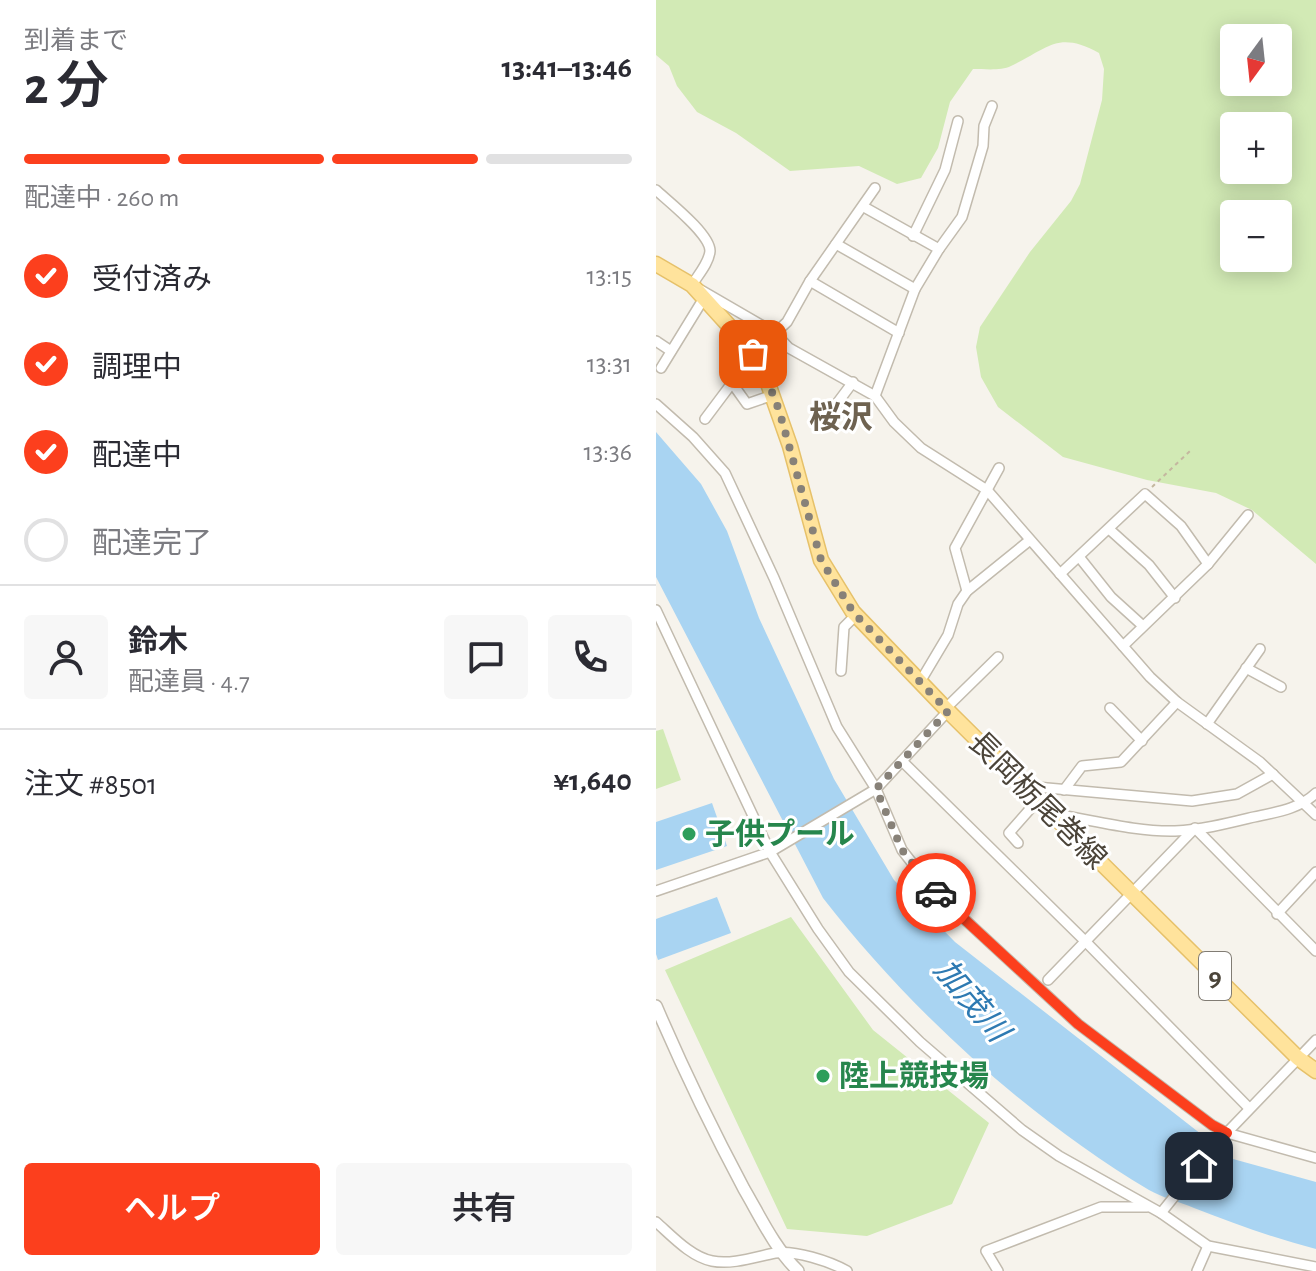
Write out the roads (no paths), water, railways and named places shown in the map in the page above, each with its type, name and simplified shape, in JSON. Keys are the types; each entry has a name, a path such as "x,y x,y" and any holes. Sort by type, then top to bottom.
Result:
{"main road":[{"name":"長岡栃尾巻線","path":"656,264 692,285 753,354 764,372 790,446 821,560 856,615 947,710 1298,1058 1316,1071"}],"street":[{"path":"875,396 915,289 962,217 983,146 984,126 992,106"},
{"path":"913,236 945,170 958,121"},
{"path":"775,333 787,322 810,281 875,188"},
{"path":"656,190 694,225 708,244 710,254 692,285 775,333 789,348 875,396 894,422 921,448 987,490 1123,646 1177,702 1273,774 1316,815"},
{"path":"864,207 939,249"},
{"path":"836,244 915,289"},
{"path":"810,281 899,333"},
{"path":"661,368 704,298"},
{"path":"656,341 671,351"},
{"path":"705,419 753,354"},
{"path":"835,406 853,382"},
{"path":"732,383 747,404 773,395"},
{"path":"656,404 693,437 725,473 837,727 876,789 902,850 934,891 1078,1024 1200,1116 1227,1133 1316,1158"},
{"path":"967,591 955,548 999,468"},
{"path":"1060,574 1145,494 1181,526 1208,564"},
{"path":"1123,646 1208,564 1248,515"},
{"path":"1109,529 1149,565 1175,598"},
{"path":"920,682 948,635 958,604 967,591 1030,540"},
{"path":"1080,558 1111,597 1143,626"},
{"path":"656,610 770,852 849,972 920,1042 1022,1130 1059,1156 1161,1213 1208,1246 1316,1267"},
{"path":"841,671 844,627 856,615"},
{"path":"1207,724 1260,649"},
{"path":"656,891 770,852 876,789 998,657"},
{"path":"1246,668 1281,687"},
{"path":"1064,790 1082,766 1121,762 1177,702"},
{"path":"1110,708 1142,741"},
{"path":"902,761 1249,1108"},
{"path":"1025,786 1179,800 1213,799 1237,794 1273,774"},
{"path":"1053,814 1142,829 1176,831 1227,824 1304,804 1316,793"},
{"path":"1018,843 1009,833 1038,800"},
{"path":"1048,980 1195,828"},
{"path":"1195,828 1277,914 1315,947"},
{"path":"1277,914 1316,872"},
{"path":"656,1006 702,1111 779,1252 798,1271"},
{"path":"1161,1213 1218,1142 1316,1040"},
{"path":"998,1271 986,1251 1101,1207 1151,1208"},
{"path":"656,1222 678,1242 712,1261 779,1252 828,1261 847,1271"},
{"path":"1197,1271 1208,1246"}],"water":[{"name":"加茂川","path":"656,432 701,484 727,531 759,618 834,779 894,880 955,942 1233,1159 1316,1182 1316,1249 1154,1193 1059,1130 973,1059 932,1020 893,980 823,898 656,577"},
{"name":"子供プール","path":"712,803 727,846 656,870 656,822"},
{"path":"717,897 731,933 658,960 656,919"}],"place":[{"name":"子供プール","path":"689,834"},
{"name":"陸上競技場","path":"823,1076"}],"district":[{"name":"桜沢","path":"841,417"}]}
